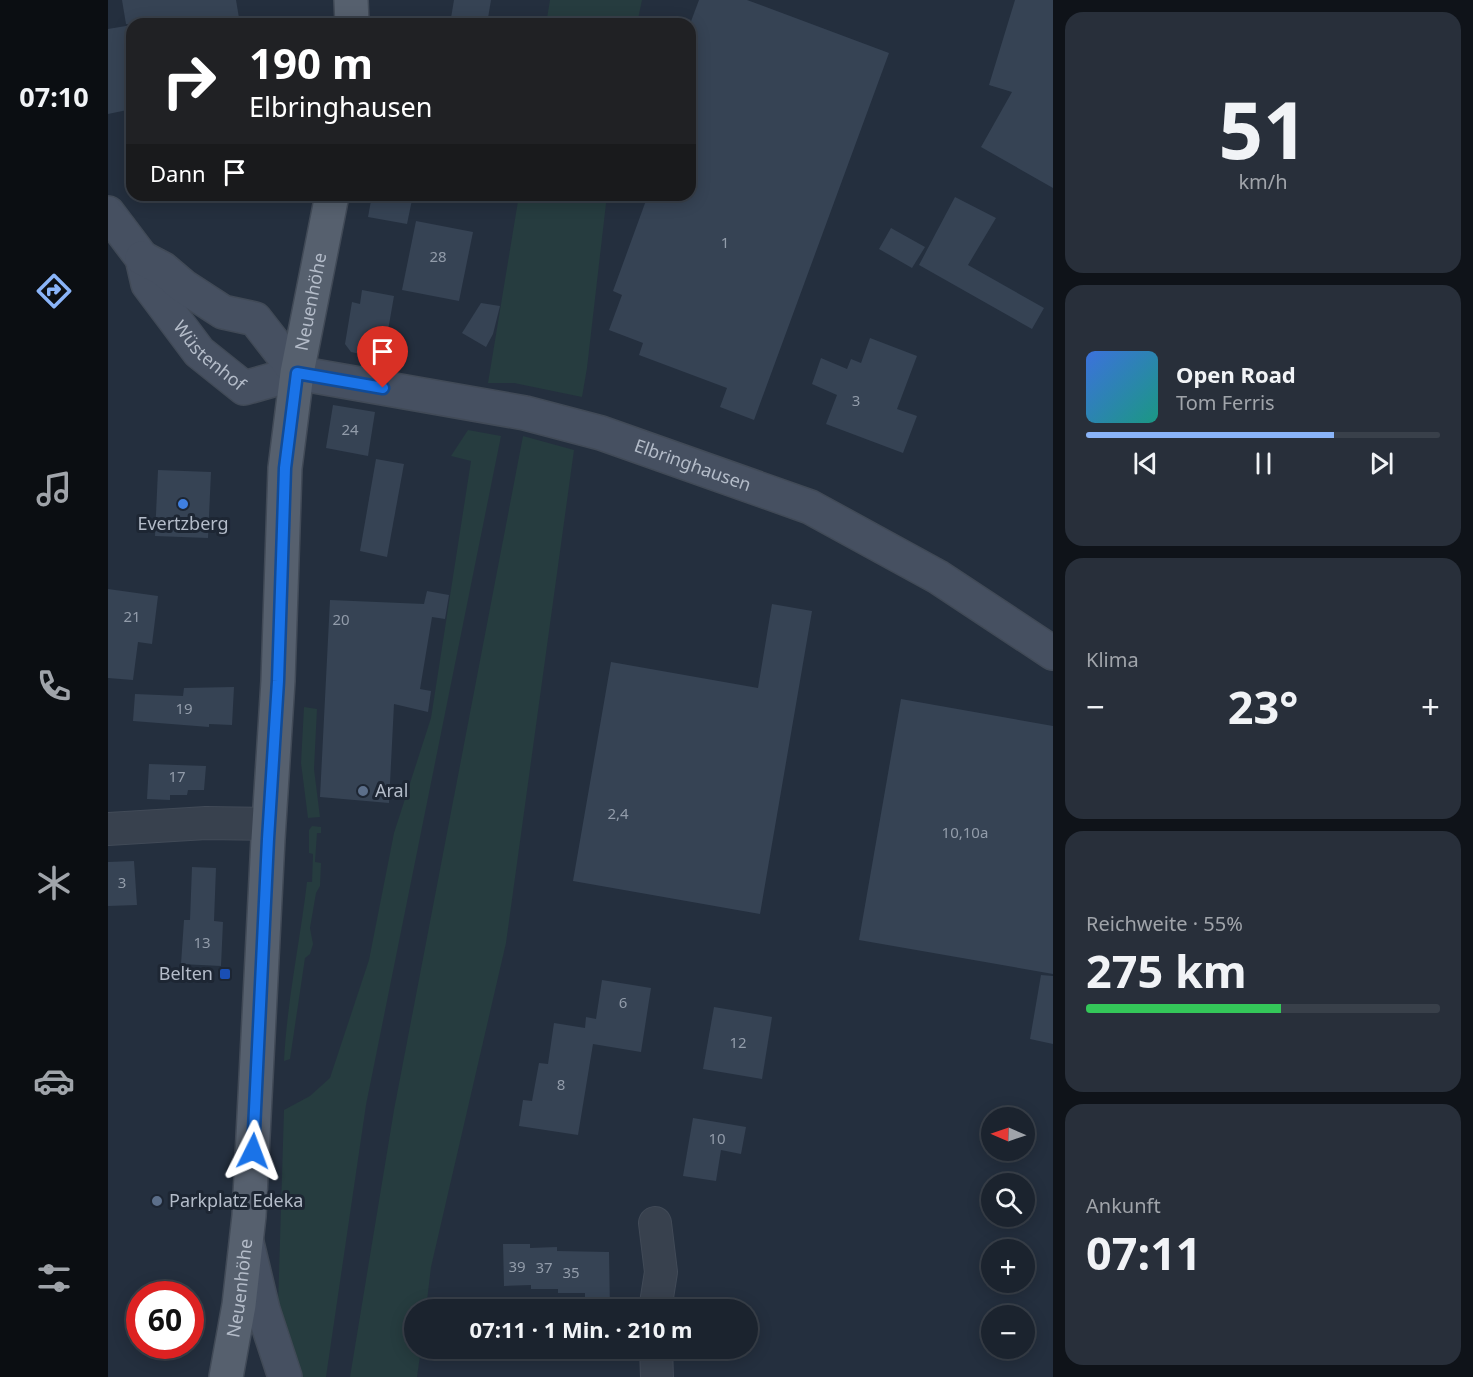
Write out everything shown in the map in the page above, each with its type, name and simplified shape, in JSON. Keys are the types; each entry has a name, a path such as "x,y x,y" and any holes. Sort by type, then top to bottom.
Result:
{"main road":[{"path":"351,0 352,18"},
{"name":"Neuenhöhe","path":"226,1377 247,1243 278,681 285,468 297,373 331,201"}],"street":[{"name":"Wüstenhof","path":"108,213 142,258 148,284 199,352 244,388 297,373 255,319 223,312 183,286 163,269 142,258"},
{"name":"Elbringhausen","path":"297,373 525,413 601,433 733,478 810,507 856,531 939,577 1053,653"},
{"path":"108,829 206,823 269,824"},
{"path":"655,1223 661,1272 657,1299"},
{"path":"247,1243 263,1310 285,1377"},
{"path":"656,1359 657,1377"}],"green space":[{"path":"550,0 642,0 638,18 547,18"},
{"path":"518,201 606,201 582,397 514,383 488,383"},
{"path":"468,430 501,436 366,1105 326,1377 296,1377 278,1306 284,1110 310,1096 330,1078 369,960 394,833 431,718 471,461 451,456"},
{"path":"523,436 574,450 506,943 431,1267 427,1299 404,1299 404,1359 420,1359 417,1377 350,1377 394,1110"},
{"path":"304,707 317,709 314,769 320,817 308,818 301,763"},
{"path":"312,826 321,827 321,833 317,833 315,862 321,863 320,886 316,893 310,928 313,944 310,954 305,958 290,1059 284,1061 307,882 312,882 313,854 309,853 309,830"}],"building":[{"path":"122,0 236,0 239,18 126,18 126,24"},
{"path":"454,0 491,0 488,18 451,18"},
{"path":"699,0 747,0 889,53 754,420 720,407 727,388 639,355 643,343 609,330 622,295 613,291 646,201 696,201 696,18 692,18"},
{"path":"1015,0 1053,0 1053,188 981,147 1012,92 989,85"},
{"path":"126,26 126,110 108,114 108,29"},
{"path":"955,197 996,218 968,265 1044,308 1032,329 919,265"},
{"path":"371,201 412,201 407,224 368,217"},
{"path":"416,221 473,232 459,301 402,290"},
{"path":"891,228 925,247 912,268 879,249"},
{"path":"362,290 394,296 383,359 351,352 345,344 352,302 360,304"},
{"path":"481,303 500,306 493,334 486,347 462,333"},
{"path":"870,338 917,356 897,409 917,416 903,453 826,424 837,395 812,384 821,358 847,369 851,359 861,363"},
{"path":"333,405 375,412 368,456 326,448"},
{"path":"376,459 404,464 387,557 360,551"},
{"name":"Evertzberg","path":"158,470 211,472 208,538 155,536"},
{"path":"108,589 158,596 152,644 138,642 133,680 108,678"},
{"path":"427,591 449,595 445,619 432,617 420,689 431,691 428,712 394,704 389,803 320,797 330,600 424,604"},
{"path":"772,604 812,611 760,914 573,881 611,662 758,688"},
{"path":"234,687 232,725 209,724 209,727 133,721 135,694 183,696 184,688"},
{"path":"901,699 1053,726 1053,974 859,940"},
{"path":"149,764 206,766 204,790 188,790 187,795 170,795 170,800 147,799"},
{"path":"134,861 137,905 108,906 108,862"},
{"path":"192,867 216,868 214,921 223,922 221,966 181,964 184,920 190,920"},
{"path":"1041,975 1053,976 1053,1044 1030,1039"},
{"path":"602,980 651,988 641,1052 593,1044 578,1135 519,1126 523,1100 532,1101 539,1063 548,1064 554,1023 585,1028 586,1017 596,1019"},
{"path":"714,1007 772,1017 762,1079 703,1069"},
{"path":"693,1118 746,1127 741,1154 721,1150 716,1181 683,1176"},
{"path":"503,1244 530,1244 530,1248 557,1247 557,1251 609,1252 610,1299 585,1299 585,1293 558,1293 558,1289 531,1289 531,1285 504,1286"}],"place":[{"name":"Evertzberg","path":"183,504"},
{"name":"Aral","path":"363,791"},
{"name":"Belten","path":"225,974"},
{"name":"Parkplatz Edeka","path":"157,1201"}],"route":[{"path":"253,1151 278,681 285,468 297,373 383,388"}]}
